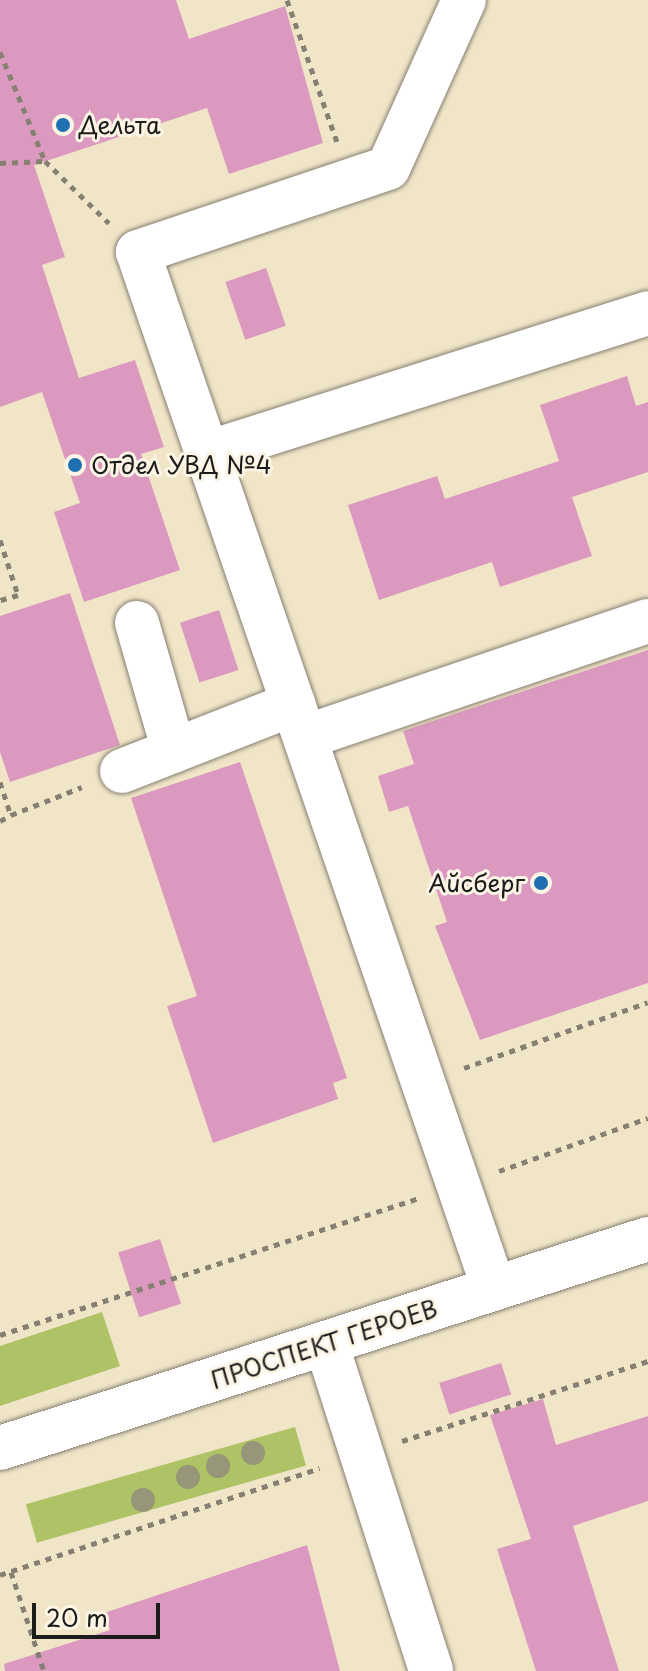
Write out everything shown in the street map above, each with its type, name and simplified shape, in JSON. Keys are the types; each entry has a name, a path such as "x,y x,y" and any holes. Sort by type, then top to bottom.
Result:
{"street":[{"path":"464,0 388,168 138,252 494,1289"},
{"path":"207,453 648,313"},
{"path":"122,771 174,751 299,721 648,621"},
{"path":"137,623 174,751"},
{"name":"ПРОСПЕКТ ГЕРОЕВ","path":"0,1448 648,1239"},
{"path":"326,1343 431,1671"}],"path":[{"path":"287,0 350,180"},
{"path":"0,52 45,161 138,252"},
{"path":"0,163 45,161"},
{"path":"0,540 18,595 0,600"},
{"path":"0,821 122,771"},
{"path":"0,782 11,815"},
{"path":"423,1082 648,1002"},
{"path":"0,1335 457,1186 648,1118"},
{"path":"11,1572 44,1671"}],"green space":[{"path":"102,1312 120,1366 0,1406 0,1346"},
{"path":"295,1427 306,1465 37,1543 26,1504"}],"building":[{"path":"0,0 176,0 189,39 285,6 323,143 229,174 207,108 34,165 65,257 42,265 79,378 135,360 164,447 141,454 180,570 84,602 54,512 80,503 42,392 0,407"},
{"path":"266,268 286,326 245,340 225,282"},
{"path":"627,376 636,406 648,402 648,472 572,497 592,556 500,587 492,562 379,600 348,505 437,476 445,499 559,461 540,405"},
{"path":"70,593 120,745 10,782 0,752 0,616"},
{"path":"219,610 238,670 199,683 180,623"},
{"name":"Айсберг","path":"648,650 648,983 480,1040 435,926 447,922 408,806 389,812 378,776 414,764 403,731"},
{"path":"240,762 347,1078 333,1083 338,1099 213,1143 167,1006 197,996 131,798"},
{"path":"160,1239 181,1304 139,1317 118,1253"},
{"path":"501,1363 511,1394 449,1414 439,1383"},
{"path":"543,1399 556,1445 648,1416 648,1501 573,1526 619,1671 536,1671 497,1549 531,1539 490,1415"},
{"path":"307,1545 340,1671 5,1671 4,1664 110,1630 104,1613"}],"place":[{"name":"Дельта","path":"63,125"},
{"name":"Отдел УВД №4","path":"75,465"},
{"name":"Айсберг","path":"541,883"}]}
